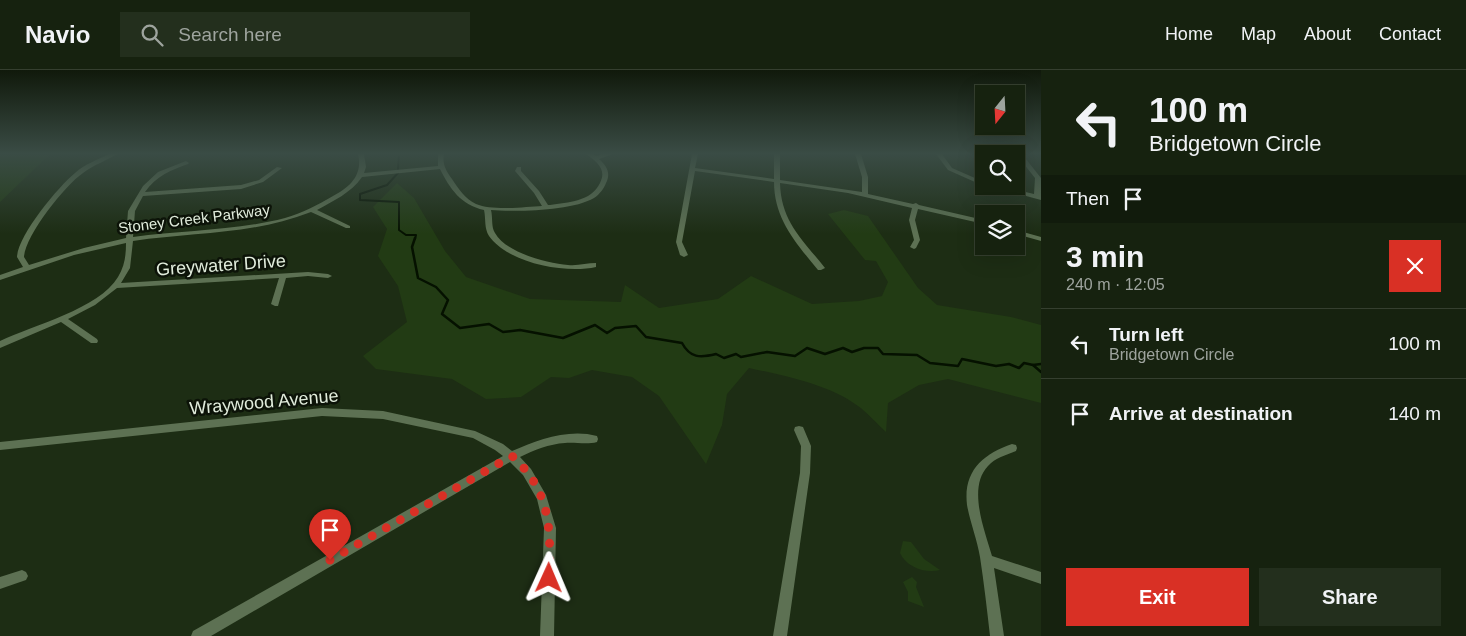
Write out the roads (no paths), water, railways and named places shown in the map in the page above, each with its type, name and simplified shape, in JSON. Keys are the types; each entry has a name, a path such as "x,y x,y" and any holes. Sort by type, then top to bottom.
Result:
{"street":[{"path":"28,268 22,262 20,254 27,235 71,180"},
{"path":"0,345 93,303 115,286 128,266 131,214 150,180"},
{"path":"141,194 240,187 262,180"},
{"name":"Stoney Creek Parkway","path":"0,278 87,249 130,240 264,226 313,211 351,187 356,180"},
{"path":"451,180 464,199 486,209 576,203 588,199 598,192 603,180"},
{"path":"526,180 545,206"},
{"path":"684,255 679,242 690,180"},
{"path":"778,180 778,199 782,213 794,236 821,268"},
{"path":"781,180 865,194 975,220"},
{"path":"865,180 865,194"},
{"path":"1025,194 1039,198 1038,180"},
{"path":"914,247 917,240 912,220 916,205"},
{"path":"486,209 491,234 500,244 512,252 555,264 593,265"},
{"path":"313,211 348,227"},
{"path":"1025,235 1041,239"},
{"name":"Greywater Drive","path":"115,286 316,274 328,276"},
{"path":"275,304 283,276"},
{"path":"61,318 94,342"},
{"name":"Wraywood Avenue","path":"0,446 304,413 344,412 383,415 460,430 486,440 512,456 536,484 547,512 550,547 546,636"},
{"path":"780,636 805,476 806,446 799,430"},
{"path":"198,636 537,443 553,439 594,439"},
{"path":"997,636 986,560 973,505 974,480 984,463 993,456 1012,448"},
{"path":"986,560 1041,578"},
{"path":"0,583 22,576"}],"waterway":[{"path":"391,180 387,185 360,194 360,200 399,202 399,230 406,235 416,235 415,239"},
{"path":"415,238 412,247 418,278 436,287 448,300 442,314 460,328 489,324 503,332 520,330 563,338 595,325 607,333 615,328 636,326 646,337 682,343 688,352 696,356 716,354 724,358 736,354 741,357 767,352 795,356 807,348 825,354 843,348 852,352 864,348 878,348 883,354 917,355 930,363 958,366 962,359 996,366 1009,364 1019,368 1024,363 1033,365"},
{"path":"1033,365 1041,364"},
{"path":"1033,365 1041,372"}]}
